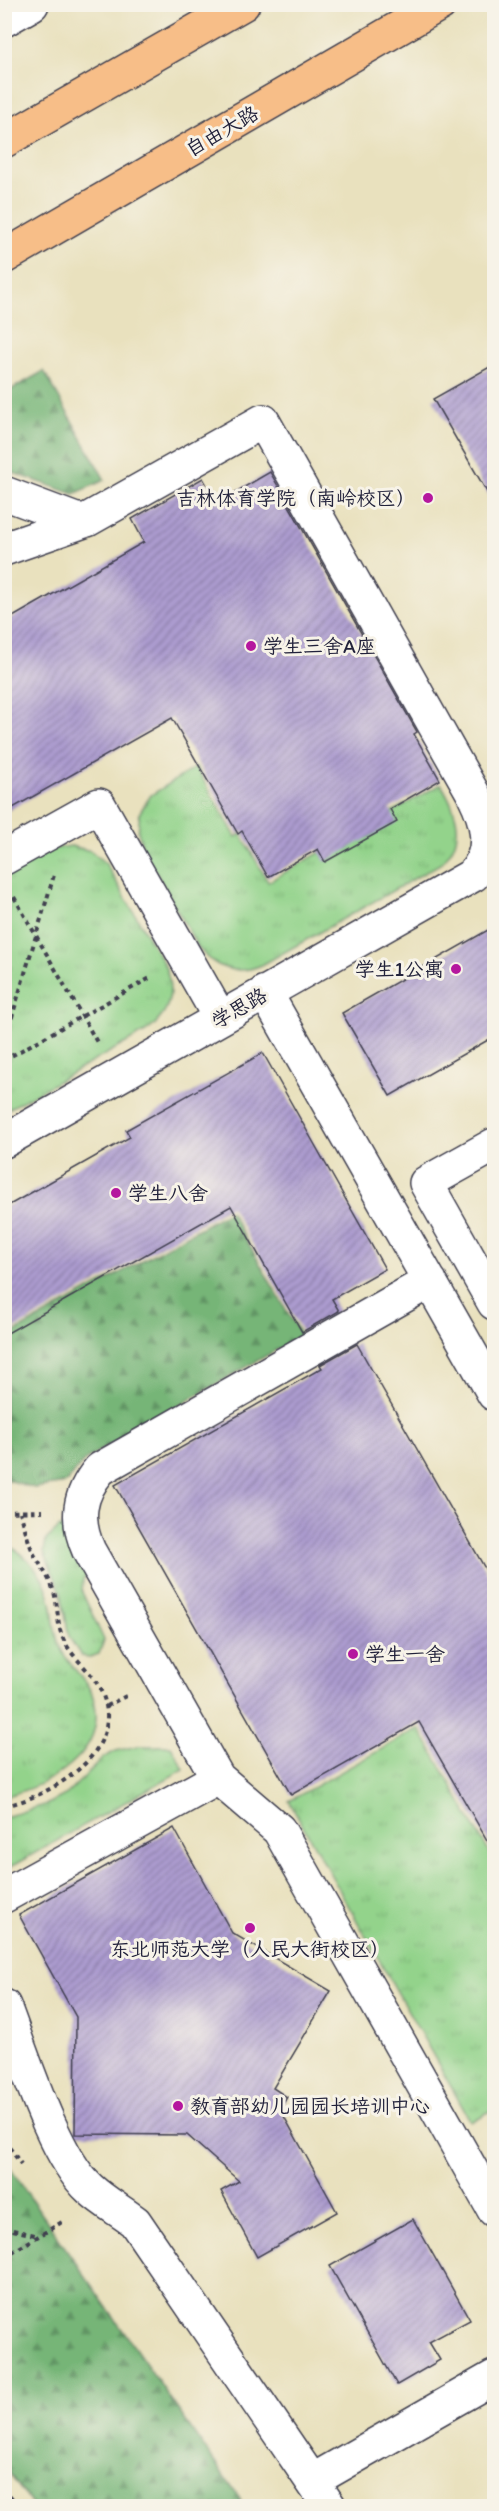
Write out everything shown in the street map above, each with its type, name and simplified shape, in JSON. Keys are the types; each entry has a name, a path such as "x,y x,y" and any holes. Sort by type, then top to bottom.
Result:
{"main road":[{"path":"4,141 243,4"},
{"name":"自由大路","path":"4,257 440,4"}],"street":[{"path":"4,20 32,4"},
{"name":"学思路","path":"4,1141 473,875 480,868 487,850 485,817 263,422 87,520"},
{"path":"4,493 76,520 87,520"},
{"path":"4,549 87,520"},
{"path":"4,858 99,805 220,1018"},
{"path":"266,992 495,1394"},
{"path":"495,1145 426,1183 495,1303"},
{"path":"430,1281 100,1469 88,1484 81,1501 79,1518 82,1536 218,1778 279,1830 495,2210"},
{"path":"4,1896 218,1778"},
{"path":"4,2006 36,2091 67,2158 89,2189 135,2222 320,2494 495,2377"}],"path":[{"path":"4,1044 70,821"},
{"path":"10,890 117,1077"},
{"path":"4,1060 186,958"},
{"path":"4,1806 27,1801 62,1784 91,1755 102,1737 106,1722 106,1706 100,1689 69,1649 61,1633 54,1592 34,1554 20,1512"},
{"path":"4,2257 62,2222"},
{"path":"4,2229 40,2236"},
{"path":"4,2488 18,2506"}],"green space":[{"path":"44,371 105,480 74,494 5,470 5,393"},
{"path":"196,767 236,837 241,834 268,882 441,784 452,804 457,835 449,854 440,864 262,965 243,970 227,968 212,961 198,947 144,851 138,832 140,812 151,795"},
{"path":"71,846 91,851 106,864 165,966 170,994 161,1017 147,1031 5,1111 4,876 52,849"},
{"path":"230,1211 301,1336 99,1451 83,1462 66,1483 34,1488 5,1479 4,1338"},
{"path":"60,1527 69,1527 87,1575 83,1579 82,1592 104,1640 99,1654 90,1657 81,1656 69,1637 61,1592 44,1552 46,1540"},
{"path":"4,1543 27,1559 39,1573 50,1598 60,1647 88,1686 94,1700 96,1719 92,1736 83,1751 70,1764 39,1785 5,1796"},
{"path":"419,1728 494,1861 494,2109 471,2122 289,1801"},
{"path":"137,1746 171,1746 184,1769 5,1870 5,1817 50,1803 67,1794 103,1758 116,1751"},
{"path":"5,2161 240,2499 242,2506 33,2506 5,2468"}],"building":[{"path":"495,364 495,506 433,399"},
{"name":"学生三舍A座","path":"270,472 417,732 414,734 440,780 390,809 397,822 325,862 318,849 268,877 242,831 238,834 172,718 4,813 4,622 144,542 132,519 203,478 217,503"},
{"name":"学生1公寓","path":"495,926 495,1036 390,1096 342,1013"},
{"name":"学生八舍","path":"263,1053 385,1269 332,1299 339,1311 302,1332 231,1206 4,1335 4,1208 130,1137 126,1130"},
{"name":"学生一舍","path":"357,1344 495,1586 495,1854 419,1722 291,1795 115,1485 322,1368 320,1365"},
{"path":"174,1828 232,1933 331,1991 273,2088 287,2097 280,2109 337,2212 257,2257 221,2191 239,2181 187,2135 75,2134 76,2017 19,1915"},
{"path":"413,2219 470,2320 429,2342 440,2360 397,2385 330,2266"}],"place":[{"name":"吉林体育学院（南岭校区）","path":"428,498"},
{"name":"学生三舍A座","path":"251,646"},
{"name":"学生1公寓","path":"456,969"},
{"name":"学生八舍","path":"116,1193"},
{"name":"学生一舍","path":"353,1654"},
{"name":"东北师范大学（人民大街校区）","path":"250,1928"},
{"name":"教育部幼儿园园长培训中心","path":"178,2106"}]}
